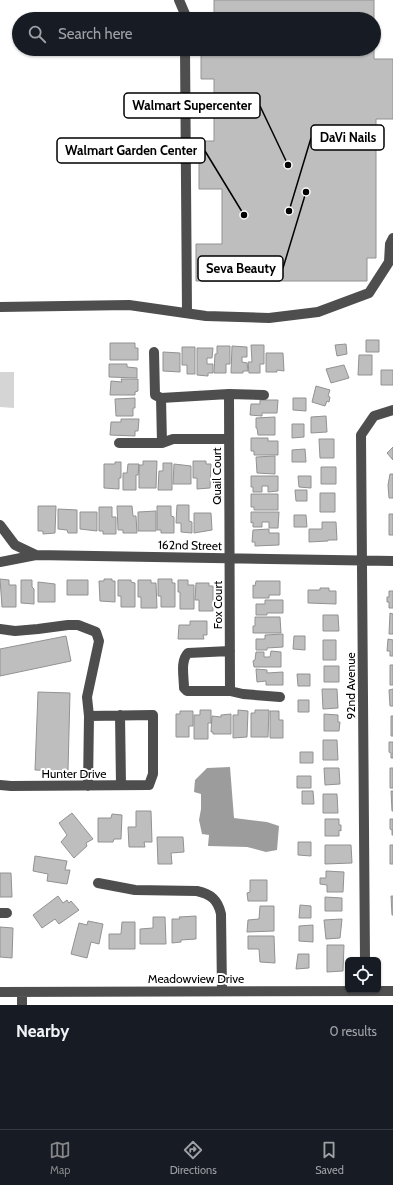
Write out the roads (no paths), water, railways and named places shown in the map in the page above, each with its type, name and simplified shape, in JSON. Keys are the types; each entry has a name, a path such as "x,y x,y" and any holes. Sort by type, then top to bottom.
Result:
{"street":[{"path":"178,0 184,12"},
{"path":"185,56 187,313"},
{"path":"0,307 129,305 206,316 269,318 318,312 369,293 389,262 390,244 393,238"},
{"path":"154,352 155,394 161,398 229,394 264,395"},
{"name":"Quail Court","path":"229,394 230,558"},
{"path":"161,398 162,443"},
{"name":"92nd Avenue","path":"365,957 361,434 374,416 393,410"},
{"path":"119,443 162,443 173,439 229,439"},
{"name":"162nd Street","path":"0,525 15,545 36,555 393,561"},
{"path":"0,562 36,555"},
{"name":"Fox Court","path":"230,558 230,692"},
{"path":"0,629 15,631 78,625 96,632 99,641 87,697 89,716 88,786"},
{"path":"230,651 188,653 185,656 183,664 184,688 186,691 230,692 280,697"},
{"name":"Hunter Drive","path":"0,784 11,786 149,785 153,774 153,714 120,715"},
{"path":"89,716 120,715 121,785"},
{"path":"98,883 135,890 197,890 206,892 212,896 219,905 221,914 222,992"},
{"name":"Meadowview Drive","path":"0,992 345,990"},
{"name":"Meadowview Drive","path":"381,991 393,991"},
{"path":"22,992 22,1005"}],"place":[{"name":"Walmart Supercenter","path":"288,165"},
{"name":"Seva Beauty","path":"306,192"},
{"name":"DaVi Nails","path":"289,211"},
{"name":"Walmart Garden Center","path":"244,215"}]}
